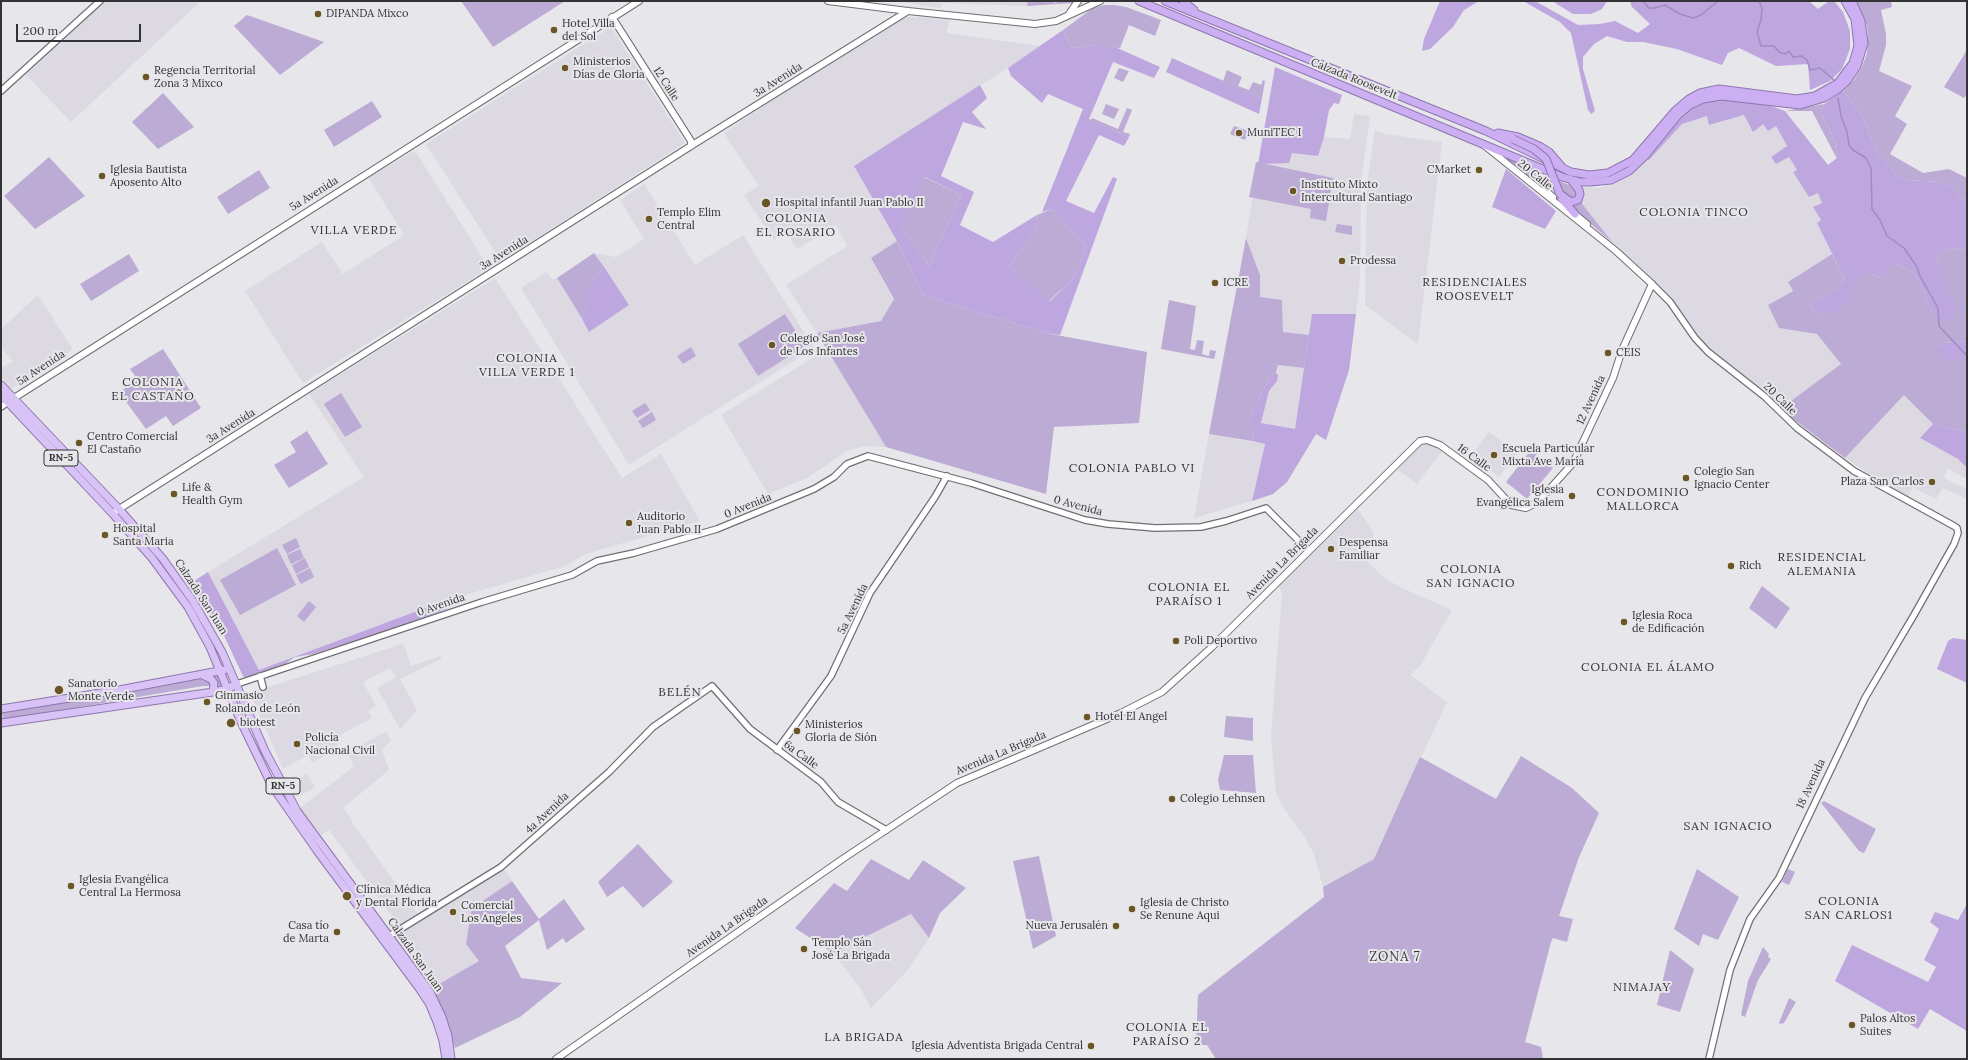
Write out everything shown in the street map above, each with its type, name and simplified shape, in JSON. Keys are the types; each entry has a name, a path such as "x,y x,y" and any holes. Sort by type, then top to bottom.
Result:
{"highway":[{"name":"Calzada Roosevelt","path":"1139,1 1562,177 1580,182 1605,181 1629,171 1645,156 1678,115 1690,105 1703,99 1721,96 1800,105 1824,98 1837,90 1847,82 1857,66 1864,43 1861,21 1852,1"},
{"name":"Calzada Roosevelt","path":"1165,1 1486,131 1572,173 1589,175 1603,174 1620,168 1638,156 1679,107 1700,93 1720,89 1797,99 1815,96 1838,83 1853,63 1858,42 1858,28 1852,11 1845,1"},
{"path":"1183,1 1201,15"},
{"path":"1302,69 1296,63 1299,59 1398,99 1412,101"},
{"path":"1486,131 1518,137 1544,149 1564,169"},
{"path":"1498,133 1534,149 1543,155 1550,165 1559,193 1575,214"},
{"path":"1559,193 1568,202 1578,200 1580,196 1579,190 1572,180"}],"main road":[{"name":"5a Avenida","path":"10,400 639,1"},
{"path":"828,1 1035,24 1053,22 1067,17 1092,2 1100,1"},
{"path":"1067,17 1078,1"},
{"path":"886,8 891,15 886,24"},
{"name":"3a Avenida","path":"116,512 692,144 908,11"},
{"name":"12 Calle","path":"612,17 692,144"},
{"name":"20 Calle","path":"1480,143 1616,251 1652,284"},
{"name":"20 Calle","path":"1562,177 1548,178 1545,182 1546,190 1612,245 1616,251"},
{"name":"12 Avenida","path":"1526,508 1533,506 1538,502 1573,463 1613,378 1622,350 1652,284"},
{"name":"Calzada San Juan","path":"1,386 10,400 116,512 163,559 193,601 206,622 230,668 266,752 304,822 380,924 386,938 429,1003 443,1041 446,1059"},
{"name":"Calzada San Juan","path":"1,395 10,400"},
{"name":"16 Calle","path":"1428,440 1440,445 1488,480 1511,505 1526,508"},
{"name":"Avenida La Brigada","path":"556,1059 886,830 957,783 1121,713 1162,692 1212,647 1414,446 1420,441 1428,440"},
{"name":"Calzada San Juan","path":"116,512 152,558 198,623 272,786 313,846 369,919 430,992 442,1017 451,1059"},
{"path":"1,709 203,675 230,668"},
{"path":"203,675 208,676 214,683 213,692"},
{"path":"1,723 213,692 227,689 237,684"},
{"path":"272,786 278,790 288,803 293,803"},
{"path":"369,919 380,924"}],"street":[{"path":"1,92 100,1"},
{"name":"20 Calle","path":"1652,284 1670,302 1695,338 1708,352 1764,396 1797,428 1854,471 1957,528"},
{"name":"5a Avenida","path":"1,407 10,400"},
{"name":"0 Avenida","path":"237,684 482,602 572,575 597,561 634,554 717,529 814,489 834,477 847,464 864,457 872,456 947,476 1013,495 1085,520 1108,524 1154,528 1201,527 1226,521 1266,508 1308,550"},
{"name":"5a Avenida","path":"777,750 831,676 870,593 935,497 947,476"},
{"name":"18 Avenida","path":"1709,1059 1730,970 1750,919 1779,878 1865,698 1954,544 1958,535 1957,528"},
{"path":"260,676 263,687"},
{"name":"6a Calle","path":"712,686 750,729 821,782 838,802 886,830"},
{"name":"4a Avenida","path":"386,938 501,867 609,772 653,727 712,686"}],"shaded area":[{"path":"106,1 201,1 71,122 26,75"},
{"path":"461,1 565,1 493,47"},
{"path":"897,1 1028,1 1027,6 943,3 940,8"},
{"path":"1028,1 1049,1 1056,3 1059,1 1074,1 1074,3 1027,6"},
{"path":"1440,1 1479,1 1464,10 1453,27 1430,49 1422,51 1424,39"},
{"path":"1523,1 1535,1 1578,25 1600,24 1615,21 1638,33 1650,24 1632,7 1630,1 1809,1 1818,9 1829,1 1834,1 1843,12 1850,31 1850,49 1842,69 1830,81 1810,90 1808,64 1776,66 1739,48 1728,53 1722,65 1677,49 1643,42 1627,42 1607,36 1594,44 1583,57 1583,69 1595,111 1591,114 1588,110 1571,33 1560,22"},
{"path":"1552,1 1607,1 1602,9 1591,14 1573,14"},
{"path":"1855,1 1891,1 1892,7 1881,10 1886,34 1886,45 1879,71 1912,86 1895,116 1907,124 1890,154 1923,173 1949,169 1967,178 1967,201 1959,197 1953,188 1941,182 1907,180 1896,175 1876,151 1863,117 1843,91 1854,80 1862,67 1867,53 1867,26"},
{"path":"1104,5 1126,7 1161,20 1155,36 1129,25 1120,48 1092,45 1071,48 1063,30 1093,8"},
{"path":"247,15 324,42 280,75 234,26"},
{"path":"908,17 950,19 946,33 1040,46 854,166 897,241 871,259 894,300 881,321 817,333 786,285 847,246 836,225 797,249 787,233 774,240 744,195 759,186 724,133 866,36"},
{"path":"611,27 685,143 501,261 426,144"},
{"path":"1063,30 1071,48 1092,45 1115,47 1160,67 1154,78 1113,62 1089,119 1129,137 1124,146 1099,135 1066,201 1094,213 1113,177 1117,179 1060,335 1046,333 923,295 897,241 854,166 980,85 987,98 972,112 986,129 963,122 941,176 974,192 960,225 993,242 1037,215 1035,230 1009,266 1050,301 1074,278 1086,246 1052,209 1042,212 1083,109 1048,94 1042,103 1011,76 1008,68","holes":["925,177 961,195 929,266 901,227"]},
{"path":"1967,50 1967,93 1964,98 1944,87"},
{"path":"1172,58 1262,98 1259,114 1166,72"},
{"path":"1275,67 1342,95 1339,104 1334,103 1329,110 1324,137 1318,156 1292,153 1289,163 1258,164"},
{"path":"1119,68 1129,71 1123,82 1114,78"},
{"path":"1227,70 1242,77 1238,86 1249,90 1253,82 1261,85 1263,80 1265,81 1262,98 1223,81"},
{"path":"1843,91 1863,117 1876,151 1896,175 1907,180 1941,182 1953,188 1959,197 1967,201 1967,250 1949,248 1940,252 1937,257 1938,266 1956,309 1951,319 1940,320 1933,315 1920,282 1913,272 1896,264 1890,265 1884,278 1871,274 1863,274 1855,285 1851,300 1838,309 1822,316 1810,305 1836,290 1845,280 1817,223 1821,220 1813,207 1822,203 1818,193 1809,197 1793,172 1797,170 1789,157 1776,164 1771,157 1787,146 1776,126 1768,131 1763,124 1753,132 1744,115 1709,125 1707,116 1682,124 1649,160 1646,158 1683,114 1694,105 1717,99 1730,99 1768,105 1785,111 1828,165 1837,158 1835,140 1822,115 1822,109 1824,104"},
{"path":"163,93 194,127 158,149 132,122"},
{"path":"372,101 382,117 334,147 324,130"},
{"path":"1106,104 1119,109 1114,119 1102,114"},
{"path":"1824,104 1822,115 1835,140 1837,159 1812,111 1785,111"},
{"path":"1127,108 1132,110 1123,132 1130,134 1129,137 1091,120 1092,118 1118,129"},
{"path":"1354,114 1370,116 1361,182 1360,278 1356,314 1312,314 1309,335 1283,332 1282,300 1260,297 1260,275 1246,238 1258,164 1292,153 1318,156 1324,137 1350,139"},
{"path":"1744,115 1763,124 1776,126 1787,147 1771,157 1789,157 1797,170 1793,172 1809,197 1818,193 1822,203 1813,207 1821,220 1817,223 1832,254 1788,282 1793,291 1768,305 1780,328 1817,334 1841,364 1780,409 1752,382 1714,353 1700,340 1671,299 1613,243 1583,205 1575,187 1600,188 1613,184 1631,174 1646,158 1649,160 1682,124 1707,116 1710,125"},
{"name":"MuniTEC I","path":"1234,126 1249,131 1245,140 1230,134"},
{"path":"1375,130 1385,134 1442,142 1418,344 1365,305 1367,183"},
{"path":"415,151 489,268 303,383 245,291 322,242 343,274 404,235 368,177"},
{"path":"1499,154 1534,169 1541,187"},
{"path":"49,157 85,196 35,229 4,196"},
{"name":"Instituto Mixto Intercultural Santiago","path":"1256,162 1333,178 1326,221 1310,218 1311,209 1249,197"},
{"path":"1506,169 1556,211 1545,229 1492,207"},
{"path":"259,170 270,188 228,214 217,197"},
{"path":"924,177 961,195 929,266 901,227"},
{"path":"1559,181 1575,187 1583,205 1613,243 1577,212 1562,192"},
{"path":"644,184 695,265 743,235 814,348 629,465 521,288 546,272 553,280 557,278 589,332 629,305 594,253 616,257 644,239 620,200"},
{"path":"1052,209 1086,246 1074,278 1049,301 1009,266 1035,230 1037,215"},
{"name":"Instituto Mixto Intercultural Santiago","path":"1337,224 1352,226 1352,235 1335,232"},
{"path":"1246,238 1260,275 1260,297 1282,300 1283,332 1309,335 1304,368 1278,365 1276,373 1273,373 1262,392 1249,422 1255,427 1252,441 1209,434"},
{"path":"897,241 923,295 1046,333 1147,352 1139,423 1054,427 1046,494 886,447 817,333 881,321 894,299 871,258"},
{"path":"1949,248 1967,250 1967,341 1943,343 1937,348 1937,356 1953,361 1966,356 1967,432 1933,424 1904,395 1845,458 1780,409 1841,364 1817,334 1779,328 1768,305 1793,291 1788,282 1832,254 1845,280 1836,290 1810,305 1822,316 1855,285 1863,274 1871,274 1884,278 1890,264 1896,264 1913,272 1920,282 1933,315 1938,266 1937,257 1940,252"},
{"path":"594,253 604,267 589,286 587,309 582,319 557,278"},
{"path":"129,254 139,271 91,301 80,284"},
{"path":"604,267 629,305 589,332 582,319 587,309 587,293 589,286"},
{"path":"495,278 622,478 661,454 700,521 585,554 565,566 444,601 259,670 208,572 364,477 309,394"},
{"path":"38,295 72,348 71,351 11,389 1,377 1,368 13,361 1,348 1,329"},
{"path":"1169,300 1196,306 1190,349 1195,350 1197,340 1204,341 1202,354 1209,356 1210,350 1216,351 1214,359 1161,349"},
{"name":"Colegio San José de Los Infantes","path":"785,314 805,346 758,376 738,344"},
{"path":"1312,314 1356,314 1349,370 1326,440 1316,434 1287,482 1273,494 1252,501 1265,444 1252,441 1255,427 1250,425 1249,422 1262,392 1273,373 1276,373 1278,375 1277,381 1269,391 1261,423 1295,429"},
{"path":"1967,341 1967,359 1965,357 1953,361 1944,360 1937,356 1937,348 1943,343"},
{"path":"691,347 696,356 683,364 677,356"},
{"path":"163,349 201,408 173,426 166,416 146,429 119,392 138,380 130,369"},
{"path":"827,349 886,447 863,446 847,451 807,478 768,494 721,415"},
{"path":"1278,365 1304,368 1295,430 1261,424 1269,391 1277,381"},
{"path":"341,393 362,427 345,437 324,404"},
{"path":"1905,394 1933,424 1920,438 1958,459 1967,468 1967,479 1948,469 1944,478 1967,489 1967,499 1943,488 1936,499 1913,487 1908,499 1845,458"},
{"path":"645,403 650,410 637,418 632,411"},
{"path":"652,412 656,420 643,428 638,421"},
{"path":"1933,424 1967,432 1967,468 1958,459 1920,438"},
{"path":"307,431 328,464 289,488 274,465 296,452 290,442"},
{"name":"Escuela Particular Mixta Ave María","path":"1489,432 1517,453 1499,477 1471,456"},
{"path":"1209,434 1265,444 1252,501 1194,518"},
{"path":"1431,441 1443,450 1417,484 1398,470 1422,443"},
{"path":"1531,450 1553,468 1527,499 1506,482"},
{"path":"1358,509 1373,532 1373,540 1360,554 1384,578 1402,588 1452,610 1420,666 1410,675 1447,702 1374,859 1323,887 1314,854 1305,838 1283,807 1276,793 1271,735 1282,593 1278,584"},
{"path":"296,538 300,547 287,554 282,545"},
{"path":"277,548 296,585 240,615 220,580"},
{"path":"300,549 304,558 291,564 287,555"},
{"path":"305,558 309,567 296,574 292,565"},
{"path":"310,568 314,577 301,584 296,575"},
{"path":"208,572 259,670 444,601 447,609 390,630 313,654 295,657 282,666 246,678 243,676 218,623 189,584"},
{"path":"1762,586 1790,608 1776,629 1749,608"},
{"path":"309,601 316,607 304,622 297,616"},
{"path":"1953,638 1967,640 1967,683 1937,669 1948,641"},
{"path":"402,644 404,645 411,666 441,656 441,659 400,679 417,710 400,729 377,688 396,677 390,668 363,682 376,706 368,711 372,718 335,738 339,748 312,763 308,755 283,769 250,693"},
{"path":"217,672 223,685 203,686 3,720 2,713"},
{"path":"1226,716 1253,718 1253,741 1224,737"},
{"path":"386,732 391,740 382,750 389,770 343,808 417,913 399,926 329,830 321,835 299,809 354,766 347,752"},
{"path":"1224,755 1253,755 1256,793 1220,790 1218,780"},
{"path":"1521,756 1572,788 1599,813 1579,857 1559,916 1573,919 1567,942 1553,938 1551,942 1525,1042 1541,1047 1543,1059 1216,1059 1207,1045 1196,1045 1198,995 1324,897 1323,887 1374,859 1420,757 1496,799"},
{"path":"307,774 315,787 298,797 290,783"},
{"path":"1824,801 1876,829 1864,853 1859,851 1821,803"},
{"path":"638,844 673,882 643,908 623,886 607,897 598,882"},
{"path":"1039,856 1056,936 1033,949 1013,861"},
{"path":"871,859 909,880 923,860 966,888 940,913 929,938 911,914 833,953 795,928 834,883 847,891"},
{"path":"503,867 512,881 477,906 474,900 479,961 432,988 396,939 396,935"},
{"path":"1697,869 1739,897 1718,940 1703,934 1699,946 1674,929"},
{"path":"1788,869 1795,872 1789,885 1782,882"},
{"path":"512,881 539,919 564,899 585,929 566,943 563,938 547,950 539,920 505,946 521,978 562,983 520,1017 455,1048 432,988 479,961 466,944 473,900 477,905"},
{"path":"1967,904 1967,1031 1930,1009 1918,1029 1835,981 1852,945 1928,982 1936,967 1924,960 1939,929 1930,922 1935,912 1958,920"},
{"path":"911,914 929,938 907,971 871,1008 860,988 833,953"},
{"path":"1763,947 1769,954 1768,957 1771,959 1758,980 1745,1017 1741,1015 1748,981"},
{"path":"1670,950 1694,969 1680,1012 1657,1005"},
{"path":"1789,998 1796,1002 1784,1023 1780,1024 1779,1023"}],"waterway":[{"path":"1643,1 1649,8 1665,5 1680,14 1693,18 1701,15 1718,1"},
{"path":"1759,1 1762,8 1761,20 1757,32 1761,46 1774,46 1779,52 1785,54 1789,51 1793,57 1802,56 1807,60 1810,70 1820,68 1835,81"},
{"path":"1838,98 1849,145 1853,150 1866,158 1871,168 1872,209 1880,220 1887,236 1904,248 1917,267 1920,276 1938,308 1939,326 1967,356"}],"place":[{"name":"DIPANDA Mixco","path":"318,14"},
{"name":"Hotel Villa del Sol","path":"554,30"},
{"name":"Ministerios Días de Gloria","path":"565,68"},
{"name":"Regencia Territorial Zona 3 Mixco","path":"146,77"},
{"name":"MuniTEC I","path":"1239,133"},
{"name":"CMarket","path":"1479,170"},
{"name":"Iglesia Bautista Aposento Alto","path":"102,176"},
{"name":"Instituto Mixto Intercultural Santiago","path":"1293,191"},
{"name":"Hospital infantil Juan Pablo II","path":"766,203"},
{"name":"Templo Elim Central","path":"649,219"},
{"name":"Prodessa","path":"1342,261"},
{"name":"ICRE","path":"1215,283"},
{"name":"Colegio San José de Los Infantes","path":"772,345"},
{"name":"CEIS","path":"1608,353"},
{"name":"Centro Comercial El Castaño","path":"79,443"},
{"name":"Escuela Particular Mixta Ave María","path":"1494,455"},
{"name":"Colegio San Ignacio Center","path":"1686,478"},
{"name":"Plaza San Carlos","path":"1932,482"},
{"name":"Life & Health Gym","path":"174,494"},
{"name":"Iglesia Evangélica Salem","path":"1572,496"},
{"name":"Auditorio Juan Pablo II","path":"629,523"},
{"name":"Hospital Santa Maria","path":"105,535"},
{"name":"Despensa Familiar","path":"1331,549"},
{"name":"Rich","path":"1731,566"},
{"name":"Iglesia Roca de Edificación","path":"1624,622"},
{"name":"Poli Deportivo","path":"1176,641"},
{"name":"Sanatorio Monte Verde","path":"59,690"},
{"name":"Ginmasio Rolando de León","path":"207,702"},
{"name":"Hotel El Angel","path":"1087,717"},
{"name":"biotest","path":"231,723"},
{"name":"Ministerios Gloria de Sión","path":"797,731"},
{"name":"Policía Nacional Civil","path":"297,744"},
{"name":"Colegio Lehnsen","path":"1172,799"},
{"name":"Iglesia Evangélica Central La Hermosa","path":"71,886"},
{"name":"Clínica Médica y Dental Florida","path":"347,896"},
{"name":"Iglesia de Christo Se Renune Aqui","path":"1132,909"},
{"name":"Comercial Los Angeles","path":"453,912"},
{"name":"Nueva Jerusalén","path":"1116,926"},
{"name":"Casa tío de Marta","path":"337,932"},
{"name":"Templo Sán José La Brigada","path":"804,949"},
{"name":"Palos Altos Suites","path":"1852,1025"},
{"name":"Iglesia Adventista Brigada Central","path":"1091,1046"}],"district":[{"name":"COLONIA TINCO","path":"1694,213"},
{"name":"COLONIA EL ROSARIO","path":"796,226"},
{"name":"VILLA VERDE","path":"354,231"},
{"name":"RESIDENCIALES ROOSEVELT","path":"1475,290"},
{"name":"COLONIA VILLA VERDE 1","path":"527,366"},
{"name":"COLONIA EL CASTAÑO","path":"153,390"},
{"name":"COLONIA PABLO VI","path":"1132,469"},
{"name":"CONDOMINIO MALLORCA","path":"1643,500"},
{"name":"RESIDENCIAL ALEMANIA","path":"1822,565"},
{"name":"COLONIA SAN IGNACIO","path":"1471,577"},
{"name":"COLONIA EL PARAÍSO 1","path":"1189,595"},
{"name":"COLONIA EL ÁLAMO","path":"1648,668"},
{"name":"BELÉN","path":"680,693"},
{"name":"SAN IGNACIO","path":"1728,827"},
{"name":"COLONIA SAN CARLOS1","path":"1849,909"},
{"name":"ZONA 7","path":"1395,957"},
{"name":"NIMAJAY","path":"1642,988"},
{"name":"COLONIA EL PARAÍSO 2","path":"1167,1035"},
{"name":"LA BRIGADA","path":"864,1038"}]}
